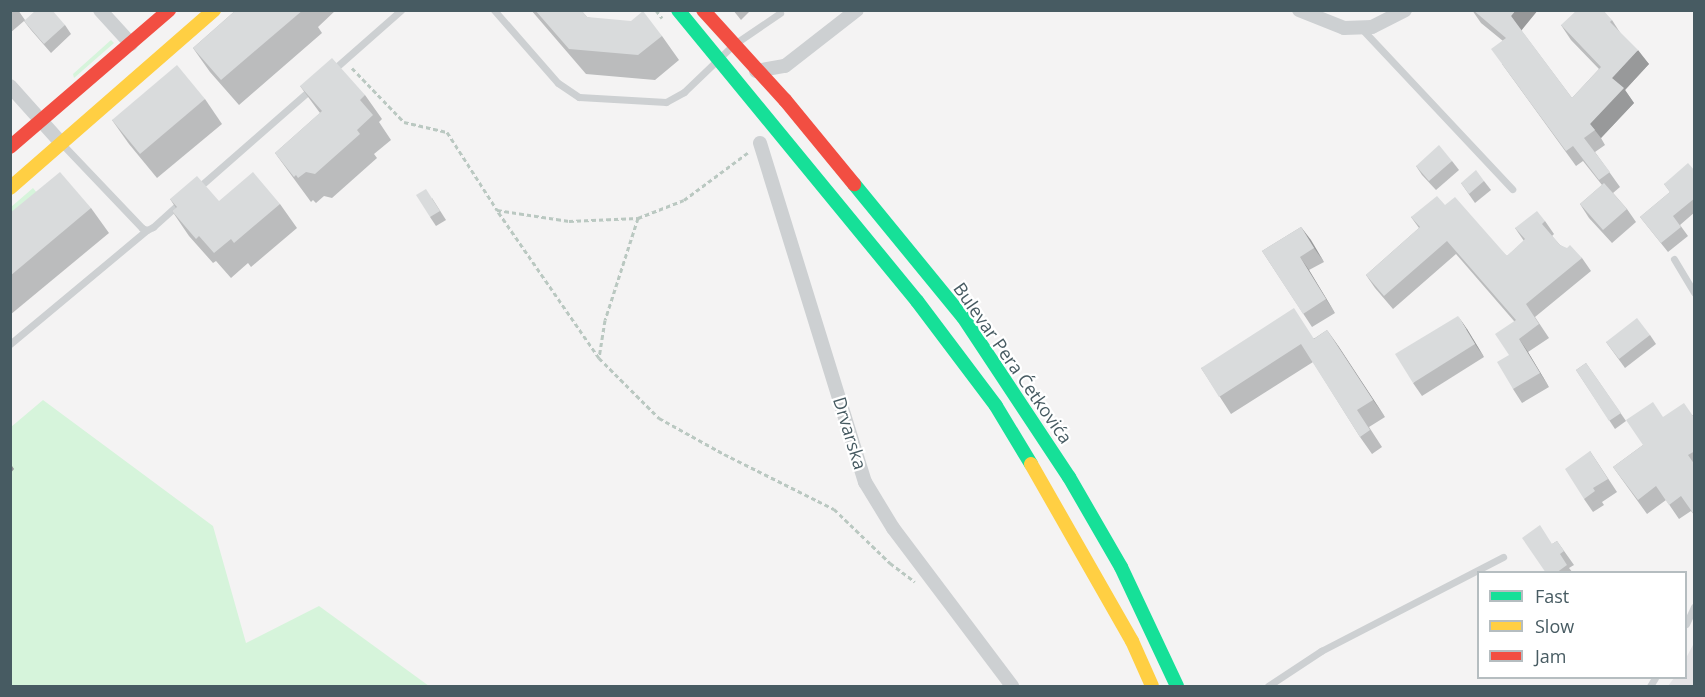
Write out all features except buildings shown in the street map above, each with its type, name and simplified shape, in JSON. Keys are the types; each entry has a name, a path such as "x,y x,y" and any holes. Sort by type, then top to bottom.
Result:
{"main road":[{"path":"10,147 170,10"},
{"path":"10,188 214,10"},
{"path":"678,10 720,58 917,301 996,406 1060,512 1121,621 1152,687"},
{"name":"Bulevar Pera Ćetkovića","path":"703,10 756,71 785,100 963,316 1069,477 1121,567 1176,687"}],"street":[{"path":"100,10 131,44"},
{"path":"756,71 785,66 857,10"},
{"path":"1299,10 1344,28 1372,27 1405,10"},
{"path":"10,87 62,144"},
{"name":"Drvarska","path":"760,143 865,482 893,528 1012,687"}],"lane":[{"path":"327,76 401,10"},
{"path":"494,10 558,83 579,97 666,102 684,92 733,45 780,13"},
{"path":"1361,28 1512,189"},
{"path":"10,344 318,83"},
{"path":"62,144 147,230"},
{"path":"1674,259 1695,292"},
{"path":"1268,687 1321,651 1503,557"},
{"path":"1687,622 1695,608"}],"path":[{"path":"344,60 404,122 447,132 497,210 599,358 659,418 724,454 834,509 890,563 924,588"},
{"path":"497,210 569,221 638,218 684,200 760,143"},
{"path":"599,358 605,321 638,218"}],"shaded area":[{"path":"1694,643 1694,686 1668,686 1673,679 1687,679 1687,656"}],"green space":[{"path":"111,40 114,43 74,78 73,74"},
{"path":"33,188 41,198 11,224 11,207"},
{"path":"43,400 213,526 246,643 319,606 429,686 11,686 11,427"}],"traffic: fast":[{"path":"678,10 917,301 996,406 1031,464"},
{"path":"854,184 963,317 1069,477 1121,567 1177,686"}],"traffic: slow":[{"path":"10,188 214,10"},
{"path":"1031,464 1132,641 1152,686"}],"traffic: jam":[{"path":"10,147 169,10"},
{"path":"703,10 785,100 854,184"}]}
